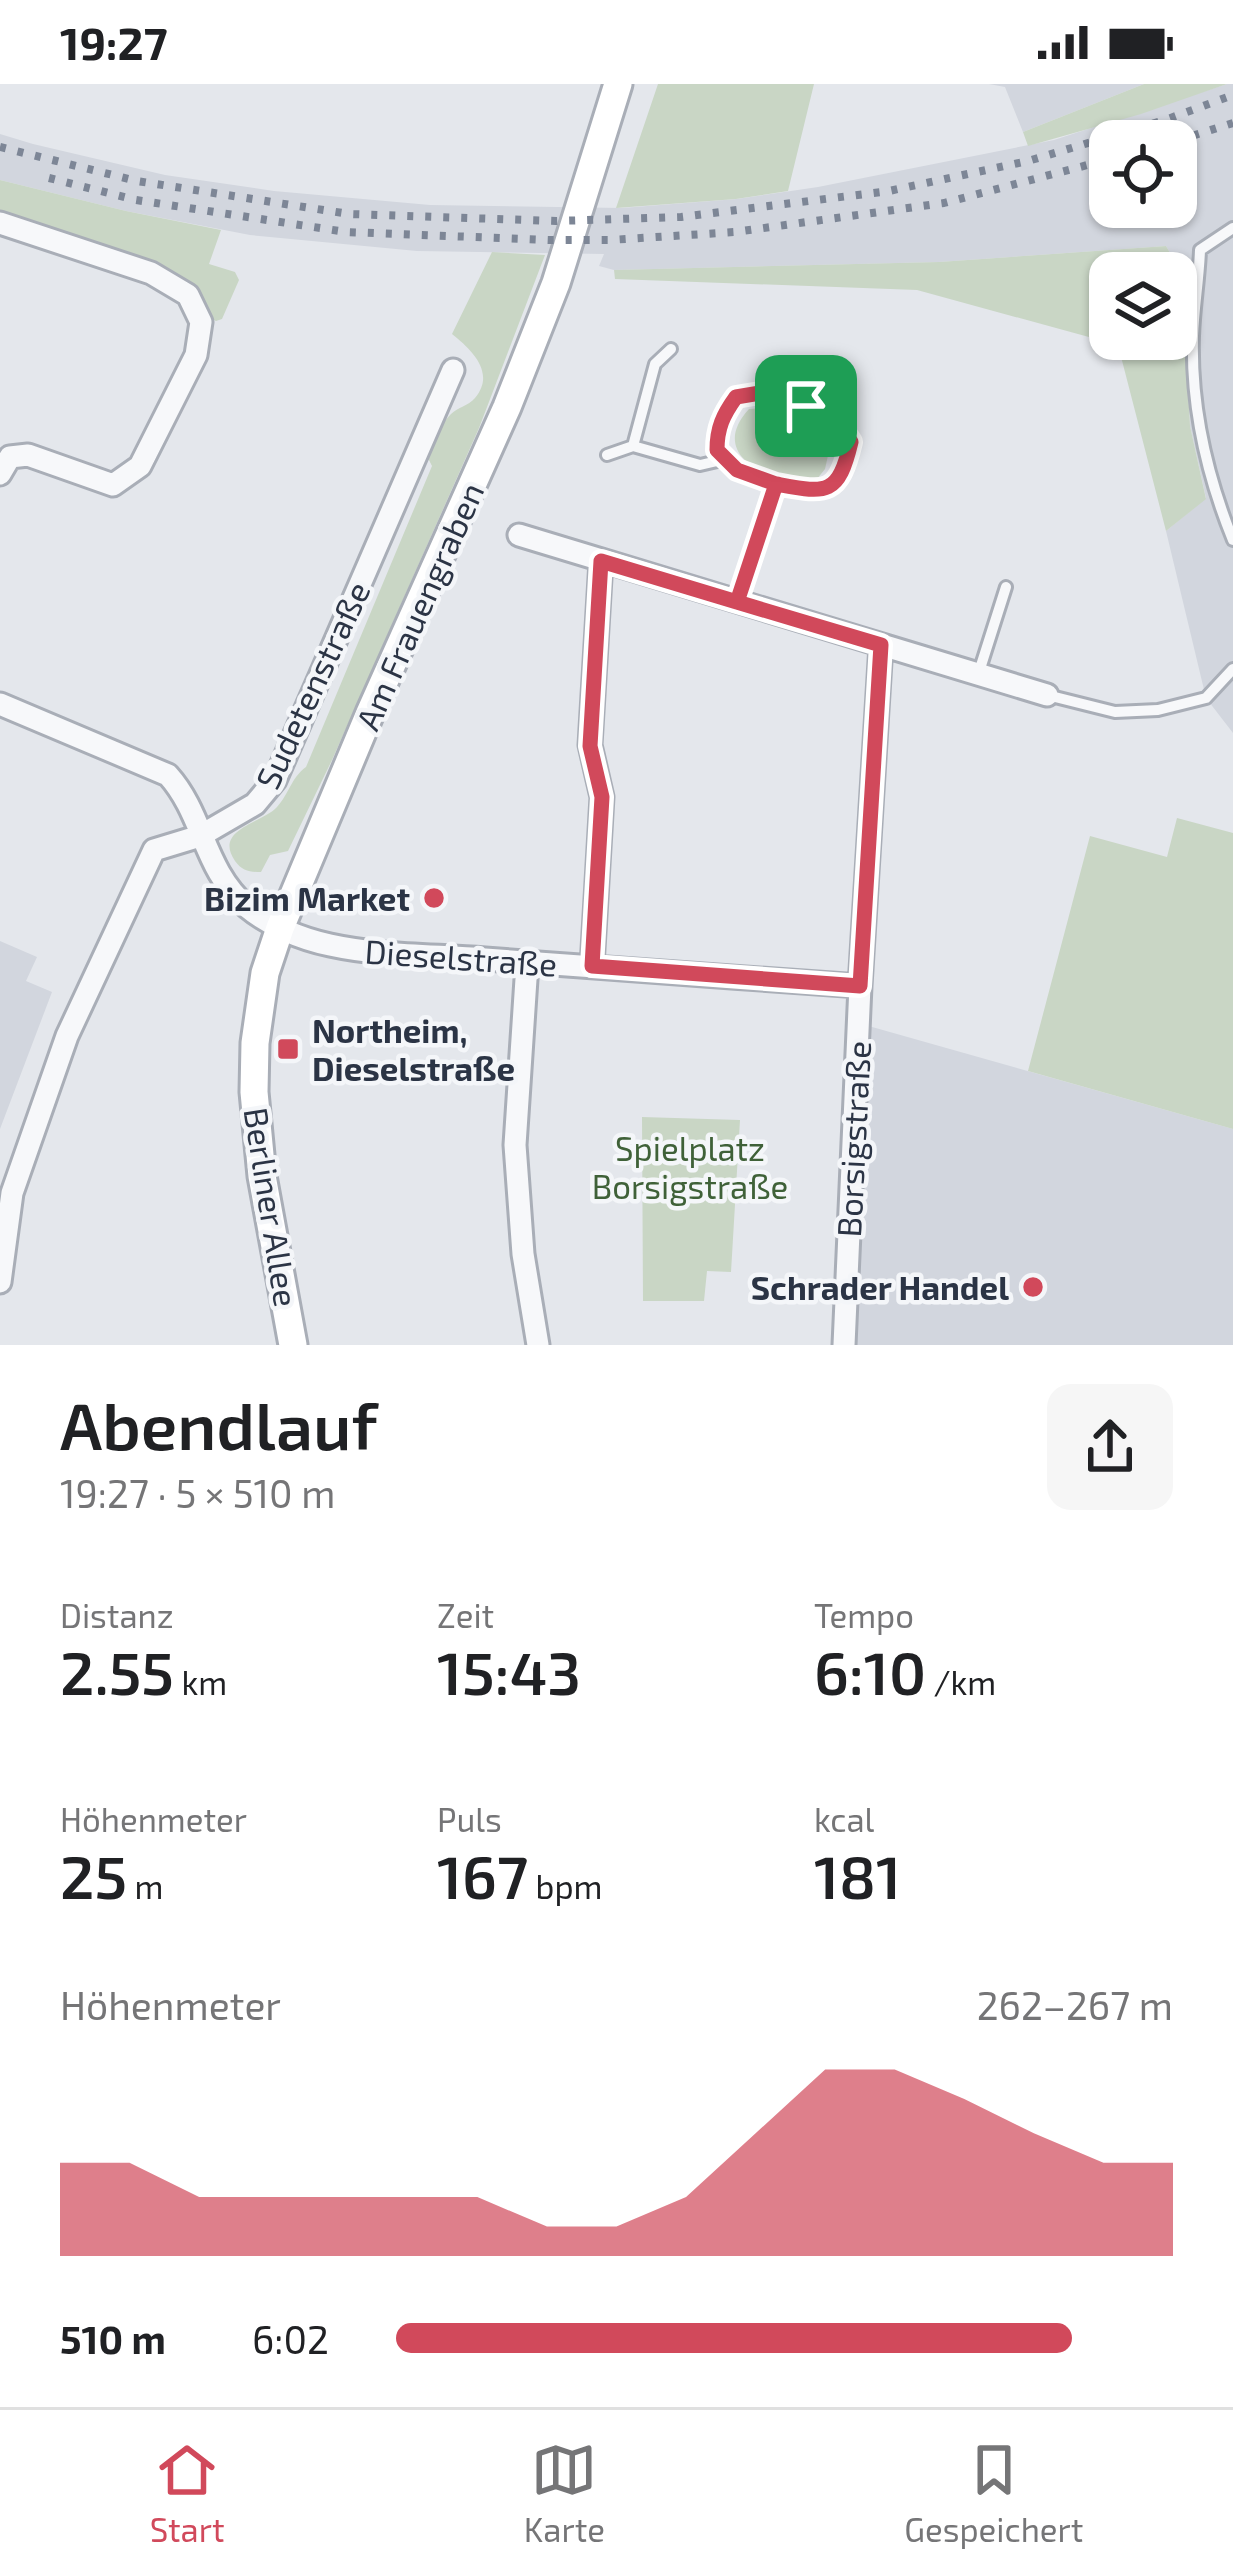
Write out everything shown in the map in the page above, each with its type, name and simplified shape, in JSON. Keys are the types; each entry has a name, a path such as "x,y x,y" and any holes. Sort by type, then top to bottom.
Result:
{"main road":[{"name":"Am Frauengraben","path":"280,928 507,407 556,283 618,84"},
{"name":"Berliner Allee","path":"280,928 262,989 254,1092 262,1176 293,1345"}],"street":[{"path":"0,223 151,273 188,295 201,322 196,355 140,466 113,485 28,455 10,458 0,474"},
{"name":"Sudetenstraße","path":"0,1282 12,1193 68,1036 154,850 200,836 256,804 275,780 453,370"},
{"path":"519,535 1047,695"},
{"path":"592,966 602,797 590,746 601,561"},
{"name":"Borsigstraße","path":"844,1345 881,645"},
{"name":"Dieselstraße","path":"0,704 168,775 181,790 215,870 231,892 280,928 331,946 860,986"},
{"path":"527,964 515,1145 523,1254 538,1345"}],"lane":[{"path":"1233,228 1200,250 1193,380 1198,427 1233,540"},
{"path":"633,446 656,364 671,349"},
{"path":"760,393 806,406 839,424 851,442 837,482 819,491 776,484 737,470 726,459 717,450 722,415 736,397 760,393"},
{"path":"607,455 633,446 700,465 726,459"},
{"path":"737,602 776,484"},
{"path":"978,675 1006,587"},
{"path":"1047,695 1115,712 1158,710 1206,698 1233,669"}],"shaded area":[{"path":"989,84 1144,84 1023,132 1005,87"},
{"path":"1233,84 1233,733 1206,698 1166,531 1206,498 1190,426 1187,360 1197,360 1197,252 1170,252 1166,246 939,262 614,270 599,266 604,254 417,251 250,235 0,180 0,134 165,175 274,191 430,205 622,208 818,187 1054,140 1089,129 1089,228 1197,228 1197,120 1116,120"},
{"path":"0,941 37,957 26,981 52,992 0,1129"},
{"path":"858,1023 1233,1129 1233,1345 844,1345"}],"green space":[{"path":"658,84 814,84 788,191 616,208"},
{"path":"1144,84 1227,84 1120,120 1089,120 1089,129 1028,146 1023,132"},
{"path":"0,180 221,230 209,264 235,272 239,280 222,319 210,318 204,300 180,276 0,214"},
{"path":"1166,246 1170,252 1089,252 1089,337 917,290 615,279 614,270 939,262"},
{"path":"492,252 545,255 479,428 288,851 270,855 261,872 246,870 235,861 230,841 277,807 306,767 432,466 427,456 432,445 447,418 481,389 479,363 452,334"},
{"path":"1122,360 1187,360 1190,426 1206,499 1166,531"},
{"path":"763,408 801,419 825,434 831,442 825,469 817,479 766,473 740,455 735,442 737,426 749,409"},
{"path":"1177,818 1233,833 1233,1129 1028,1071 1090,836 1167,857"},
{"name":"Spielplatz Borsigstraße","path":"642,1117 740,1120 731,1272 707,1271 704,1301 643,1301"}],"railway":[{"path":"0,147 137,181 349,214 556,221 681,217 889,191 1028,161 1233,95"},
{"path":"1197,134 1233,123"},
{"path":"49,178 136,200 346,232 610,240 735,232 944,203 1089,165"}],"place":[{"name":"Bizim Market","path":"434,898"},
{"name":"Northeim, Dieselstraße","path":"288,1049"},
{"name":"Schrader Handel","path":"1033,1287"}],"route":[{"path":"806,406 760,393 736,397 722,415 717,450 737,470 776,484 737,602 601,561 590,746 602,797 592,966 860,986 881,645 737,602 776,484 819,491 837,482 848,458 851,442 839,424 806,406"}]}
